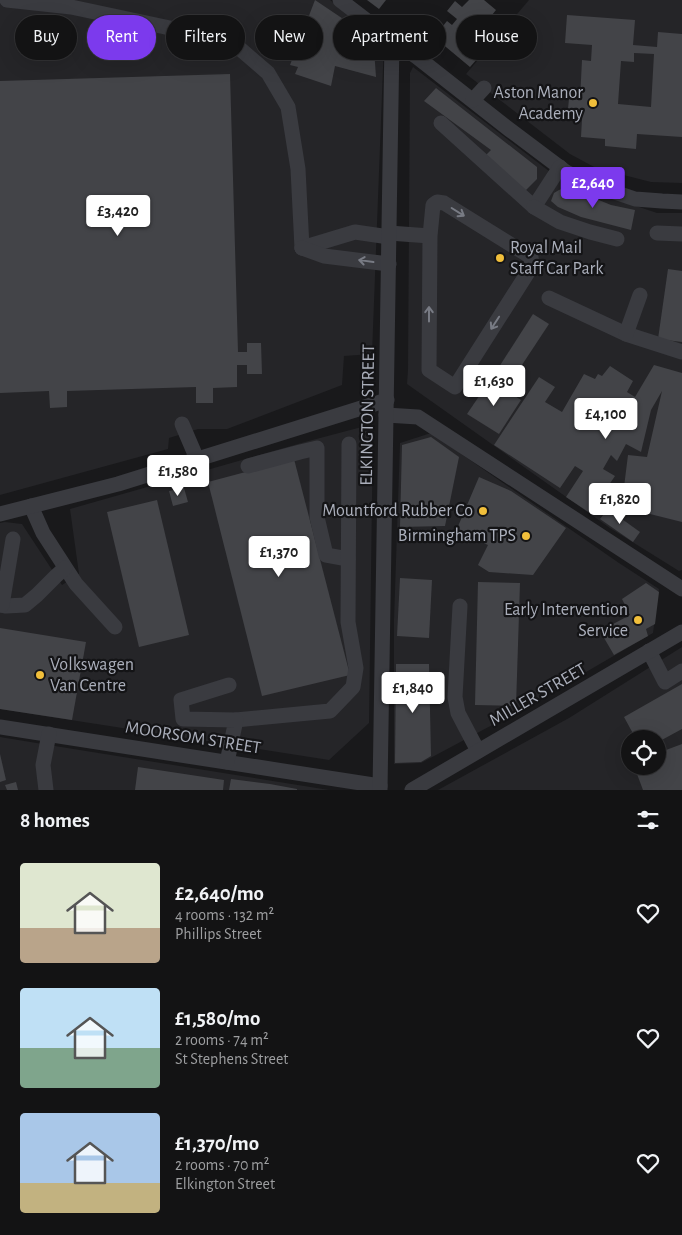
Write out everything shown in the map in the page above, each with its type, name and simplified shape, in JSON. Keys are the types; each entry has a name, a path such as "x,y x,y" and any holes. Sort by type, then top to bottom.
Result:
{"street":[{"path":"7,0 71,7 231,41 268,73 288,107 298,169 302,248"},
{"path":"340,0 360,15"},
{"name":"ELKINGTON STREET","path":"380,788 392,60"},
{"path":"421,60 560,168 585,182 635,199 682,202"},
{"path":"473,100 484,88"},
{"path":"441,123 534,208 560,222 617,240"},
{"path":"534,208 560,168"},
{"path":"437,202 444,203 531,256 532,266 455,387 429,370 430,241 432,205 437,202"},
{"path":"302,248 355,232 389,238 430,241"},
{"path":"657,233 682,234"},
{"path":"302,248 324,256 389,264"},
{"path":"626,334 640,295"},
{"path":"549,298 626,334 682,352"},
{"path":"0,514 118,484 197,459 386,407 418,417 682,589"},
{"path":"182,424 197,459"},
{"path":"229,685 181,700 183,719 236,720 330,711 353,687 356,668 348,622 349,444"},
{"path":"248,466 317,448 316,517 326,554 348,559"},
{"path":"31,506 44,533 76,584 116,627"},
{"path":"13,539 1,605 25,605 65,568"},
{"path":"460,606 455,697 458,713 478,751"},
{"name":"MILLER STREET","path":"412,790 682,632"},
{"path":"649,651 665,682 682,672"},
{"path":"227,762 236,720"},
{"name":"MOORSOM STREET","path":"1,727 380,788"},
{"path":"46,790 43,765 49,734"}],"shaded area":[{"path":"0,0 330,0 349,15 333,15 333,60 383,60 372,354 344,356 342,385 227,429 198,429 169,438 168,449 0,495"},
{"name":"Aston Manor Academy","path":"529,0 682,0 682,183 651,182 596,168 570,154 466,74 478,60 537,60 537,15 516,15"},
{"path":"413,67 562,181 657,213 682,213 682,570 679,571 610,528 407,384 410,73"},
{"path":"373,424 369,723 329,760 0,709 0,523 22,524 62,585 79,574 70,509"},
{"path":"431,433 659,589 653,633 526,707 421,763 394,764 394,620 400,443"},
{"path":"682,647 682,790 438,790 569,718"},
{"path":"0,737 61,747 329,790 0,790"}],"building":[{"path":"315,0 337,15 333,15 333,60 375,60 376,77 335,66 331,86 295,74 298,67 290,65 292,60 323,60 323,15 309,15"},
{"path":"367,0 386,0 379,9"},
{"path":"469,0 484,0 496,10 492,15 456,15 456,18 447,11 455,1 462,7"},
{"path":"567,15 635,20 633,45 657,47 658,32 682,34 682,137 637,134 636,149 605,146 605,139 581,137 582,119 567,118 569,99 580,100 582,60 591,61 592,45 565,43","holes":["634,53 654,54 651,107 618,104 621,61 634,62"]},
{"path":"456,20 456,55 446,47 446,22 447,21 452,25"},
{"path":"462,60 476,60 470,67"},
{"path":"230,74 238,352 247,352 247,343 261,343 262,374 247,374 247,365 237,365 237,387 213,388 213,403 196,403 196,387 67,391 67,407 50,408 49,391 0,393 0,81"},
{"path":"436,88 537,167 537,179 525,191 483,158 491,150 424,101"},
{"path":"567,187 611,205 635,210 631,230 581,217 558,207 551,201 554,193"},
{"path":"668,269 682,271 682,342 658,339"},
{"path":"533,314 549,324 514,377 499,367"},
{"path":"654,365 682,373 682,522 610,504 624,487 628,455 647,457 662,391 651,410 641,452 626,444 617,461 611,455 603,469 615,476 590,513 566,497 583,471 575,466 560,488 494,445 539,377 555,387 545,402 562,412 584,374 595,379 598,374 602,376 610,366 633,381 627,392 635,397"},
{"path":"490,380 521,400 499,434 467,414"},
{"path":"431,437 459,457 445,526 400,527 402,445"},
{"path":"294,459 350,675 262,696 208,482"},
{"name":"Birmingham TPS","path":"479,477 511,491 566,528 533,575 489,572 478,565 488,545 456,531"},
{"path":"184,488 188,502 173,506 169,491"},
{"path":"157,500 189,635 139,647 107,512"},
{"path":"608,509 640,532 633,542 600,519"},
{"path":"400,578 432,580 429,638 397,636"},
{"path":"478,582 520,583 516,706 475,705"},
{"name":"Early Intervention Service","path":"646,583 659,592 655,624 646,629 648,636 614,655 600,631 630,615 622,599"},
{"name":"Volkswagen Van Centre","path":"0,628 86,642 72,720 0,709"},
{"path":"396,664 429,664 431,756 421,762 395,763"},
{"path":"682,684 682,729 666,738 666,730 631,730 624,717"},
{"path":"682,744 682,790 643,790 637,775 666,775 666,750"},
{"path":"0,754 6,780 0,782"},
{"path":"138,767 224,780 223,790 135,790"},
{"path":"231,779 270,784 297,790 229,790"},
{"path":"16,782 18,790 7,790 5,785"}],"place":[{"name":"Aston Manor Academy","path":"593,103"},
{"name":"Royal Mail Staff Car Park","path":"500,258"},
{"name":"Mountford Rubber Co","path":"483,511"},
{"name":"Birmingham TPS","path":"526,536"},
{"name":"Early Intervention Service","path":"638,620"},
{"name":"Volkswagen Van Centre","path":"40,675"}]}
